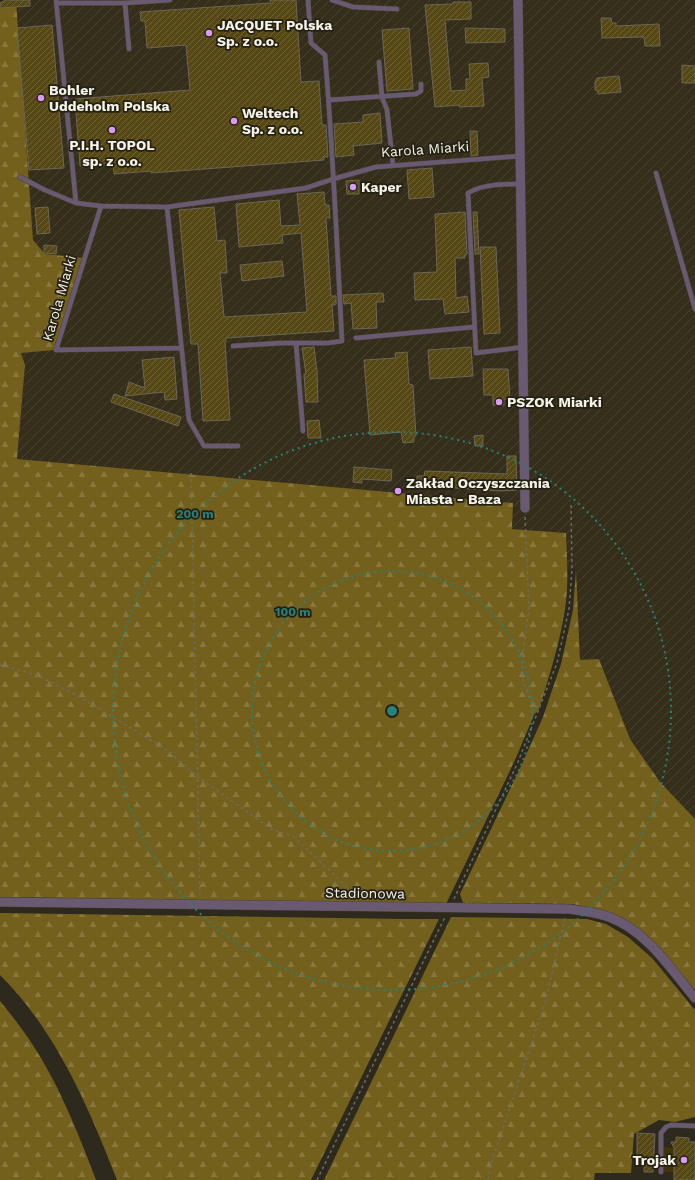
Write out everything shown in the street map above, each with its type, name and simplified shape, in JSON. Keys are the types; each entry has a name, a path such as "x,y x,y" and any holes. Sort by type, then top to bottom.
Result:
{"street":[{"path":"518,0 525,508"},
{"name":"Stadionowa","path":"0,902 569,909 609,917 629,927 644,937 695,998"}],"lane":[{"path":"76,202 57,2 125,3 170,0"},
{"path":"233,346 296,342 328,343 342,341 332,136 326,55 311,43 308,0"},
{"path":"332,0 353,6 397,9"},
{"path":"125,3 129,48"},
{"path":"379,62 382,97 387,110 393,166"},
{"path":"329,100 416,94 421,91 421,84"},
{"name":"Karola Miarki","path":"20,177 45,190 76,202 101,206 167,207 306,188 376,167 521,156"},
{"path":"656,173 695,309"},
{"path":"521,184 477,187 468,193 476,353 523,347"},
{"name":"Karola Miarki","path":"101,206 56,350 181,348"},
{"path":"167,207 189,420 204,446 238,446"},
{"path":"356,338 474,327"},
{"path":"296,342 303,431"},
{"path":"661,1172 661,1133 671,1125 695,1126"}],"path":[{"path":"191,473 201,905"},
{"path":"317,1180 450,908 518,762 557,663 569,610 572,569 571,502"},
{"path":"525,508 529,609 522,659 523,681 529,697 539,709"},
{"path":"0,665 36,675 75,694 165,749 198,776 271,829 293,836 347,887 354,907"},
{"path":"488,1180 492,1161 545,1002 565,916"}],"shaded area":[{"path":"16,0 695,0 695,819 660,782 630,739 599,659 580,660 576,569 567,570 566,533 511,529 513,503 17,459 25,365 21,353 84,258 45,254 33,240"},
{"path":"664,1147 674,1148 674,1172 664,1172"}],"green space":[{"path":"16,0 33,240 45,254 84,258 54,350 21,353 25,365 17,459 513,503 512,529 566,533 567,581 565,609 557,647 539,709 534,715 515,760 446,904 0,897 0,5"},
{"path":"576,569 580,660 599,659 630,739 660,782 695,819 695,990 660,948 635,926 592,908 572,904 463,903 460,894 543,717 561,664 573,610"},
{"path":"0,913 439,919 311,1180 117,1180 69,1071 38,1021 20,997 0,975"},
{"path":"451,917 587,919 606,924 628,937 652,958 695,1010 695,1117 675,1122 659,1120 634,1134 631,1173 595,1173 594,1180 324,1180"},
{"path":"0,1001 27,1036 41,1058 71,1118 96,1180 0,1180"}],"building":[{"path":"6,0 30,0 30,6 0,8 0,3"},
{"path":"270,0 296,0 301,82 319,81 322,125 326,125 328,157 324,157 324,160 151,173 151,171 114,174 113,163 80,166 75,99 190,90 186,45 147,48 145,21 141,21 140,12 271,3"},
{"path":"453,2 471,2 471,19 445,20 451,91 466,90 466,79 470,79 469,64 488,63 489,77 482,78 484,106 459,107 459,105 435,107 425,5 453,4"},
{"path":"601,18 611,18 612,23 616,23 616,26 659,24 660,46 645,46 644,37 602,38"},
{"name":"Bohler Uddeholm Polska","path":"52,25 64,168 29,170 17,28"},
{"path":"409,28 413,89 387,91 382,30"},
{"path":"465,28 505,29 505,42 466,43"},
{"path":"682,65 695,66 695,83 682,83"},
{"path":"619,76 621,92 598,94 597,90 595,90 595,82 597,78"},
{"path":"380,113 382,143 353,146 354,155 336,157 334,124 363,122 363,115"},
{"path":"470,131 477,131 478,155 471,156"},
{"path":"432,168 434,197 409,199 407,170"},
{"name":"Kaper","path":"359,180 359,194 347,194 346,181"},
{"path":"324,192 325,205 329,205 330,218 326,218 331,296 336,296 336,304 332,305 334,331 226,338 230,420 203,421 198,344 191,344 179,210 214,207 217,241 225,240 227,273 220,273 224,317 307,312 301,233 282,235 283,243 239,247 236,204 279,200 281,226 300,225 297,194"},
{"path":"48,207 50,233 37,234 35,208"},
{"path":"465,212 467,254 465,255 465,258 455,258 456,298 467,296 469,312 445,314 443,299 415,300 414,273 437,272 435,214"},
{"path":"473,212 477,212 479,254 475,254"},
{"path":"44,245 57,246 56,254 44,253"},
{"path":"480,247 496,247 500,333 484,334"},
{"path":"282,261 284,276 242,281 240,265"},
{"path":"383,293 384,302 376,302 377,328 353,329 351,303 344,304 343,295"},
{"path":"314,347 317,371 318,402 306,402 304,374 306,374 302,348"},
{"path":"471,347 473,376 430,379 428,350"},
{"path":"407,352 409,384 413,385 416,436 414,436 414,442 403,443 401,432 370,435 364,360 396,358 395,353"},
{"path":"174,357 177,399 165,400 164,392 125,396 129,382 145,388 142,360"},
{"path":"483,369 508,369 510,399 504,399 504,405 493,405 493,395 484,395"},
{"path":"114,394 181,417 178,426 111,402"},
{"path":"319,420 321,438 308,438 307,421"},
{"path":"483,435 483,446 475,446 474,436"},
{"path":"507,456 516,456 517,490 501,491 424,486 424,484 417,483 417,476 424,476 425,471 507,474"},
{"path":"354,467 392,470 391,481 362,479 362,483 353,482"},
{"path":"637,1133 655,1134 653,1172 644,1172 644,1164 637,1164"},
{"name":"Trojak","path":"676,1137 689,1138 689,1142 695,1142 695,1180 674,1180 674,1148 671,1142 676,1142"}],"place":[{"name":"JACQUET Polska Sp. z o.o.","path":"209,33"},
{"name":"Bohler Uddeholm Polska","path":"41,98"},
{"name":"Weltech Sp. z o.o.","path":"234,121"},
{"name":"P.I.H. TOPOL sp. z o.o.","path":"112,130"},
{"name":"Kaper","path":"353,187"},
{"name":"PSZOK Miarki","path":"499,402"},
{"name":"Zakład Oczyszczania Miasta - Baza","path":"398,491"},
{"name":"Trojak","path":"684,1160"}]}
